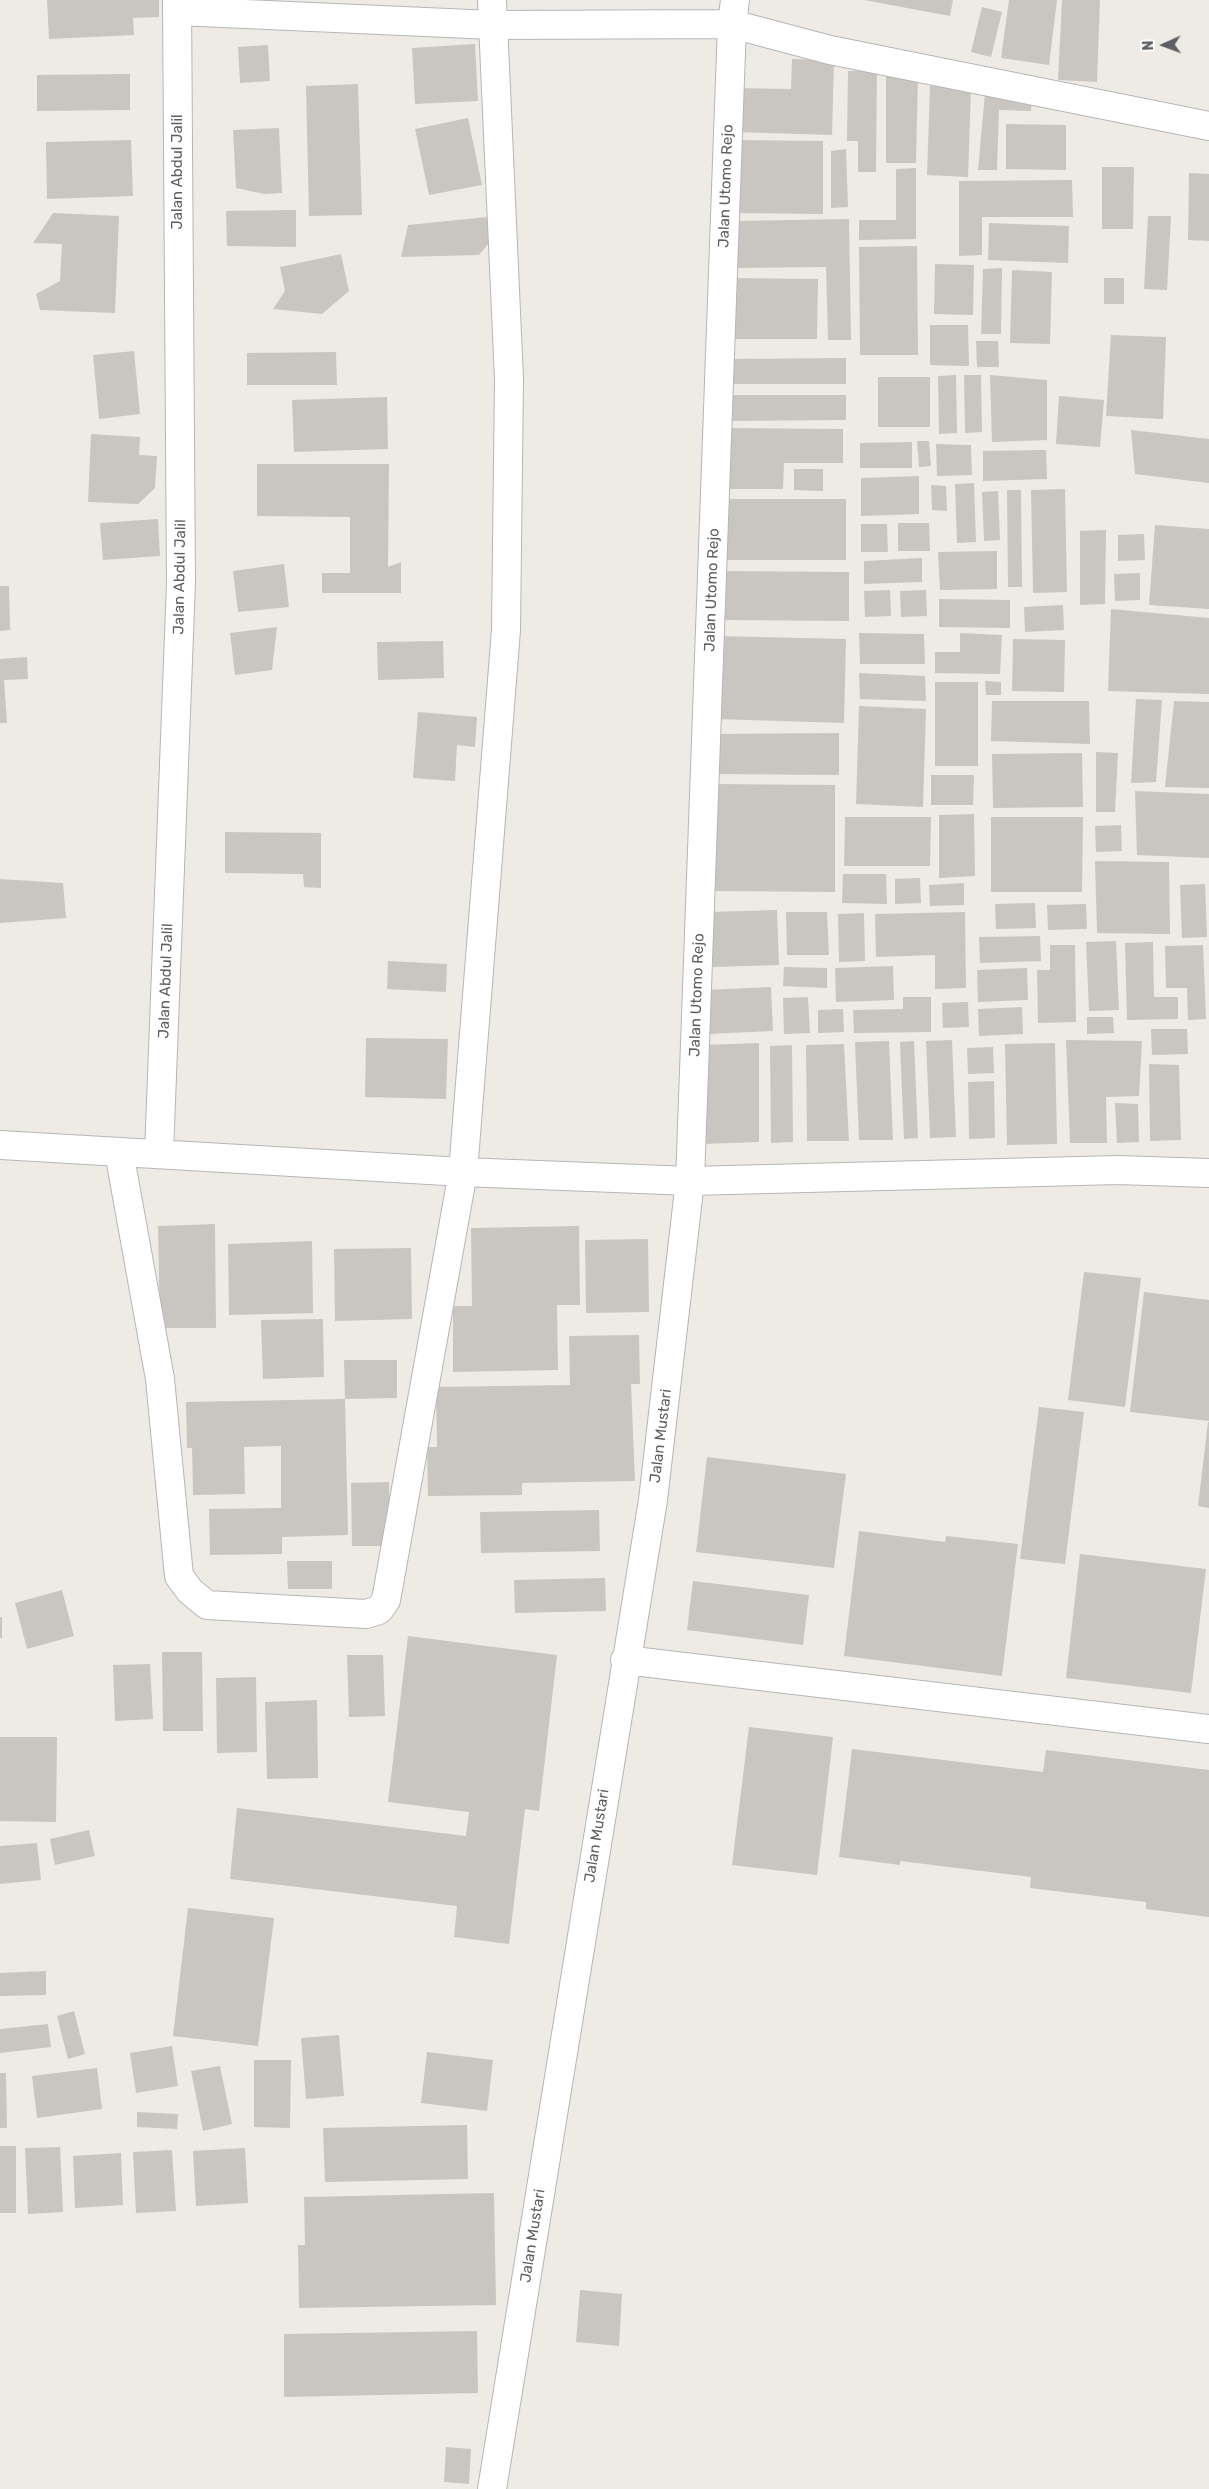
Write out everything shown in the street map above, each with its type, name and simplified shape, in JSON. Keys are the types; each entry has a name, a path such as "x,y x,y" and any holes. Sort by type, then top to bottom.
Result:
{"street":[{"path":"177,6 493,12 733,12 830,50 1209,126"},
{"name":"Jalan Abdul Jalil","path":"160,1153 181,583 177,6"},
{"path":"119,1152 160,1379 179,1576 190,1591 207,1605 366,1614 379,1610 386,1600 463,1172 506,630 509,379 493,12"},
{"name":"Jalan Utomo Rejo","path":"690,1181 733,12"},
{"path":"0,1145 463,1172 690,1181 1118,1170 1209,1174"},
{"name":"Jalan Mustari","path":"492,2489 625,1660 653,1500 690,1181"},
{"path":"625,1660 1209,1730"}],"building":[{"path":"47,0 159,0 159,17 133,18 134,35 49,39"},
{"path":"864,0 953,0 950,16"},
{"path":"1009,0 1057,0 1049,65 1001,58"},
{"path":"1062,0 1100,0 1097,82 1058,80"},
{"path":"982,7 1002,12 991,57 971,52"},
{"path":"475,44 478,101 415,104 412,48"},
{"path":"268,45 270,81 240,83 238,47"},
{"path":"792,59 834,60 832,135 736,132 736,88 791,89"},
{"path":"848,71 877,71 876,172 858,172 858,141 847,141"},
{"path":"130,74 130,110 37,111 37,75"},
{"path":"886,76 918,77 916,163 886,163"},
{"path":"358,84 362,215 309,216 306,86"},
{"path":"930,86 971,88 968,177 927,175"},
{"path":"985,93 1032,95 1031,111 999,110 997,170 978,170"},
{"path":"468,118 482,185 429,195 415,129"},
{"path":"1006,124 1066,125 1066,170 1006,169"},
{"path":"279,128 282,193 264,194 236,188 233,130"},
{"path":"131,140 133,196 47,199 46,142"},
{"path":"737,140 823,141 823,214 737,213"},
{"path":"846,149 848,207 831,208 831,151"},
{"path":"1102,167 1134,167 1133,229 1102,229"},
{"path":"916,168 916,239 859,240 859,220 896,220 896,169"},
{"path":"1189,173 1209,174 1209,241 1188,240"},
{"path":"1072,180 1073,217 982,217 982,255 959,256 959,181"},
{"path":"296,210 296,247 227,246 226,211"},
{"path":"53,213 119,216 115,313 40,310 36,294 60,281 62,244 33,243"},
{"path":"1148,216 1171,216 1167,290 1144,289"},
{"path":"487,217 489,243 479,255 401,257 408,225"},
{"path":"849,219 851,340 828,340 826,267 735,268 734,221"},
{"path":"989,223 1069,226 1068,263 988,260"},
{"path":"917,246 918,355 860,355 859,247"},
{"path":"341,254 349,291 322,314 273,309 285,291 280,267"},
{"path":"935,264 974,265 973,315 934,314"},
{"path":"1002,268 1001,334 981,334 983,269"},
{"path":"1012,270 1052,272 1050,344 1010,343"},
{"path":"732,278 818,279 817,339 731,339"},
{"path":"1104,278 1124,278 1124,304 1104,304"},
{"path":"930,325 968,325 969,366 930,365"},
{"path":"1111,335 1166,337 1163,419 1106,416"},
{"path":"976,341 998,341 999,367 977,367"},
{"path":"134,351 140,414 99,419 93,355"},
{"path":"336,352 337,385 247,385 247,353"},
{"path":"846,358 846,384 729,384 729,359"},
{"path":"956,375 957,433 939,434 938,376"},
{"path":"964,375 981,375 982,432 965,433"},
{"path":"990,375 1047,380 1047,440 992,442"},
{"path":"878,377 930,377 930,427 878,427"},
{"path":"729,395 846,395 846,420 729,421"},
{"path":"1059,396 1104,400 1100,447 1056,444"},
{"path":"387,397 388,449 294,452 292,400"},
{"path":"727,428 843,429 843,463 784,463 783,489 726,489"},
{"path":"1131,430 1209,439 1209,483 1135,474"},
{"path":"91,434 140,437 139,455 157,456 155,488 138,504 88,502"},
{"path":"917,441 929,441 931,466 919,467"},
{"path":"912,442 912,468 860,468 860,443"},
{"path":"936,444 971,445 972,475 937,476"},
{"path":"1046,450 1047,479 983,481 983,451"},
{"path":"257,464 389,464 388,567 401,562 401,593 322,593 322,573 350,573 350,517 257,516"},
{"path":"794,469 823,469 823,491 794,490"},
{"path":"919,476 919,514 861,516 861,478"},
{"path":"974,483 976,542 957,543 955,484"},
{"path":"931,485 946,486 947,511 932,510"},
{"path":"1065,489 1067,592 1033,593 1031,490"},
{"path":"1007,490 1021,490 1022,587 1008,587"},
{"path":"998,491 1000,540 984,541 982,492"},
{"path":"723,499 846,499 846,560 723,560"},
{"path":"158,519 160,556 103,560 100,523"},
{"path":"898,523 929,523 930,551 898,551"},
{"path":"861,524 887,524 888,552 861,552"},
{"path":"1155,525 1209,529 1209,609 1149,605"},
{"path":"1106,530 1105,604 1080,605 1080,531"},
{"path":"1144,534 1145,560 1118,561 1118,535"},
{"path":"997,551 997,589 940,590 938,552"},
{"path":"922,558 922,582 864,584 864,561"},
{"path":"284,564 289,607 238,612 233,571"},
{"path":"721,571 849,572 849,621 721,620"},
{"path":"1140,573 1140,600 1115,601 1114,574"},
{"path":"0,586 9,586 10,630 0,631"},
{"path":"890,590 891,616 865,617 864,591"},
{"path":"926,590 927,616 901,617 900,591"},
{"path":"939,599 1010,600 1010,628 939,627"},
{"path":"1063,605 1064,630 1025,632 1024,607"},
{"path":"1111,609 1209,618 1209,694 1108,691"},
{"path":"277,627 272,670 235,675 230,633"},
{"path":"859,633 924,634 925,664 860,664"},
{"path":"960,633 1002,635 1000,674 935,673 935,652 960,652"},
{"path":"717,636 846,639 844,723 715,719"},
{"path":"1013,639 1065,640 1064,692 1012,691"},
{"path":"443,641 444,678 378,680 377,642"},
{"path":"27,657 28,679 4,680 7,723 0,723 0,659"},
{"path":"859,673 925,676 926,701 860,699"},
{"path":"985,681 1001,682 1001,695 986,695"},
{"path":"935,682 978,682 978,766 935,766"},
{"path":"1136,699 1162,700 1156,782 1131,783"},
{"path":"992,701 1089,701 1090,744 991,741"},
{"path":"1174,701 1209,702 1209,788 1165,787"},
{"path":"859,706 926,709 923,807 856,804"},
{"path":"418,712 477,717 475,747 457,745 455,781 413,778"},
{"path":"839,733 839,775 709,774 710,734"},
{"path":"1096,752 1118,753 1115,812 1096,812"},
{"path":"1082,753 1083,807 993,808 992,754"},
{"path":"931,775 974,775 973,805 931,805"},
{"path":"711,784 835,785 835,892 711,891"},
{"path":"1135,791 1209,794 1209,858 1137,855"},
{"path":"974,814 975,876 939,878 939,815"},
{"path":"845,817 931,817 930,866 844,866"},
{"path":"991,817 1083,817 1082,892 991,892"},
{"path":"1121,825 1122,851 1096,852 1095,826"},
{"path":"225,832 321,833 321,888 304,887 303,874 225,873"},
{"path":"1095,861 1169,862 1170,934 1097,933"},
{"path":"843,874 886,874 887,904 842,903"},
{"path":"920,878 921,903 895,904 895,879"},
{"path":"0,879 63,883 66,918 0,923"},
{"path":"964,883 964,905 930,906 929,885"},
{"path":"1205,884 1207,937 1182,938 1180,885"},
{"path":"1035,903 1036,928 996,929 995,904"},
{"path":"1086,904 1087,929 1048,930 1047,905"},
{"path":"777,910 779,965 713,967 711,912"},
{"path":"786,912 827,912 829,955 787,955"},
{"path":"965,912 966,988 935,989 935,955 876,957 875,914"},
{"path":"864,913 865,961 839,962 838,914"},
{"path":"1040,936 1041,961 980,963 979,937"},
{"path":"1116,941 1119,1010 1089,1011 1086,942"},
{"path":"1153,942 1154,997 1178,997 1178,1019 1127,1020 1125,943"},
{"path":"1050,945 1075,945 1076,1022 1038,1023 1037,970 1050,970"},
{"path":"1203,945 1206,1019 1188,1020 1187,988 1166,988 1165,946"},
{"path":"388,961 447,964 446,992 387,989"},
{"path":"893,966 894,1000 836,1002 835,968"},
{"path":"784,967 827,968 827,988 783,986"},
{"path":"1027,968 1028,1000 978,1002 977,970"},
{"path":"771,987 773,1031 707,1034 705,990"},
{"path":"808,997 810,1033 784,1034 783,998"},
{"path":"903,997 931,997 931,1032 854,1033 853,1010 903,1009"},
{"path":"968,1002 969,1027 943,1028 942,1003"},
{"path":"1022,1007 1023,1034 979,1036 978,1009"},
{"path":"843,1009 844,1032 818,1033 818,1010"},
{"path":"1087,1017 1113,1017 1114,1033 1087,1034"},
{"path":"1151,1029 1187,1029 1188,1054 1152,1055"},
{"path":"366,1038 448,1039 446,1099 365,1097"},
{"path":"952,1040 956,1137 930,1138 926,1041"},
{"path":"1066,1040 1142,1041 1139,1096 1106,1097 1107,1143 1070,1143"},
{"path":"889,1041 893,1140 859,1140 855,1042"},
{"path":"914,1041 918,1138 904,1139 900,1042"},
{"path":"759,1043 759,1142 703,1144 703,1045"},
{"path":"1055,1043 1057,1144 1007,1145 1005,1044"},
{"path":"844,1044 849,1141 807,1141 806,1045"},
{"path":"792,1045 793,1142 771,1143 770,1046"},
{"path":"993,1047 994,1073 968,1074 967,1048"},
{"path":"1149,1064 1179,1065 1181,1140 1150,1141"},
{"path":"994,1081 995,1138 969,1139 968,1082"},
{"path":"1115,1103 1138,1104 1139,1142 1117,1143"},
{"path":"215,1224 216,1328 160,1328 158,1226"},
{"path":"579,1226 580,1305 557,1305 558,1370 453,1372 453,1306 472,1306 471,1228"},
{"path":"648,1239 649,1312 586,1313 585,1240"},
{"path":"312,1241 313,1313 229,1315 228,1244"},
{"path":"411,1248 412,1319 335,1321 334,1249"},
{"path":"1084,1272 1141,1278 1125,1407 1068,1400"},
{"path":"1144,1292 1209,1300 1209,1421 1130,1412"},
{"path":"323,1319 324,1377 263,1379 261,1320"},
{"path":"639,1335 640,1384 631,1384 635,1481 522,1483 522,1495 428,1496 427,1447 437,1447 436,1387 570,1385 569,1336"},
{"path":"344,1360 397,1360 397,1398 345,1399"},
{"path":"345,1399 348,1535 282,1537 282,1554 210,1555 209,1509 281,1508 281,1446 244,1447 245,1494 193,1495 192,1448 187,1448 186,1402"},
{"path":"1039,1407 1084,1412 1065,1564 1020,1559"},
{"path":"1209,1422 1209,1508 1198,1506"},
{"path":"707,1457 846,1474 834,1568 696,1552"},
{"path":"389,1482 390,1546 352,1546 351,1483"},
{"path":"599,1510 600,1551 481,1553 480,1512"},
{"path":"859,1531 945,1542 946,1536 1018,1544 1002,1676 844,1656"},
{"path":"1080,1554 1206,1569 1191,1693 1066,1678"},
{"path":"287,1561 332,1561 332,1589 288,1589"},
{"path":"605,1578 606,1611 515,1613 514,1580"},
{"path":"693,1581 809,1595 803,1645 687,1630"},
{"path":"62,1590 74,1636 27,1649 15,1603"},
{"path":"0,1617 2,1617 2,1638 0,1638"},
{"path":"408,1636 557,1655 539,1811 525,1809 509,1944 454,1937 457,1906 230,1879 237,1808 466,1836 469,1812 388,1802"},
{"path":"162,1652 202,1652 203,1731 163,1731"},
{"path":"347,1655 383,1655 385,1716 349,1717"},
{"path":"150,1664 153,1719 115,1721 113,1665"},
{"path":"256,1677 257,1752 217,1753 216,1678"},
{"path":"317,1700 318,1778 267,1779 265,1702"},
{"path":"749,1727 833,1737 817,1875 732,1865"},
{"path":"0,1737 57,1737 56,1822 0,1821"},
{"path":"852,1749 1043,1772 1046,1750 1209,1770 1209,1917 1146,1909 1146,1902 1030,1888 1031,1877 900,1861 900,1865 839,1857"},
{"path":"89,1830 95,1856 55,1865 50,1839"},
{"path":"37,1843 41,1880 0,1884 0,1846"},
{"path":"188,1908 274,1918 258,2046 173,2036"},
{"path":"46,1971 46,1995 0,1996 0,1973"},
{"path":"74,2011 85,2054 68,2059 57,2016"},
{"path":"48,2024 51,2047 0,2053 0,2029"},
{"path":"339,2035 344,2096 306,2099 301,2038"},
{"path":"172,2046 178,2086 136,2093 130,2053"},
{"path":"427,2052 493,2060 487,2111 421,2103"},
{"path":"254,2060 291,2060 290,2128 254,2127"},
{"path":"220,2066 232,2124 203,2131 191,2071"},
{"path":"97,2068 102,2109 37,2118 32,2076"},
{"path":"0,2073 6,2073 7,2128 0,2128"},
{"path":"137,2112 178,2114 177,2129 137,2127"},
{"path":"467,2125 468,2179 325,2182 323,2128"},
{"path":"0,2146 16,2146 16,2213 0,2213"},
{"path":"60,2147 63,2212 28,2214 25,2148"},
{"path":"245,2148 248,2203 196,2206 193,2151"},
{"path":"172,2150 176,2211 136,2213 133,2152"},
{"path":"121,2153 123,2205 75,2208 73,2156"},
{"path":"494,2193 496,2305 299,2308 298,2245 305,2245 304,2197"},
{"path":"580,2290 622,2294 619,2346 576,2342"},
{"path":"477,2331 478,2393 284,2397 284,2334"},
{"path":"446,2447 471,2449 469,2484 444,2482"}]}
